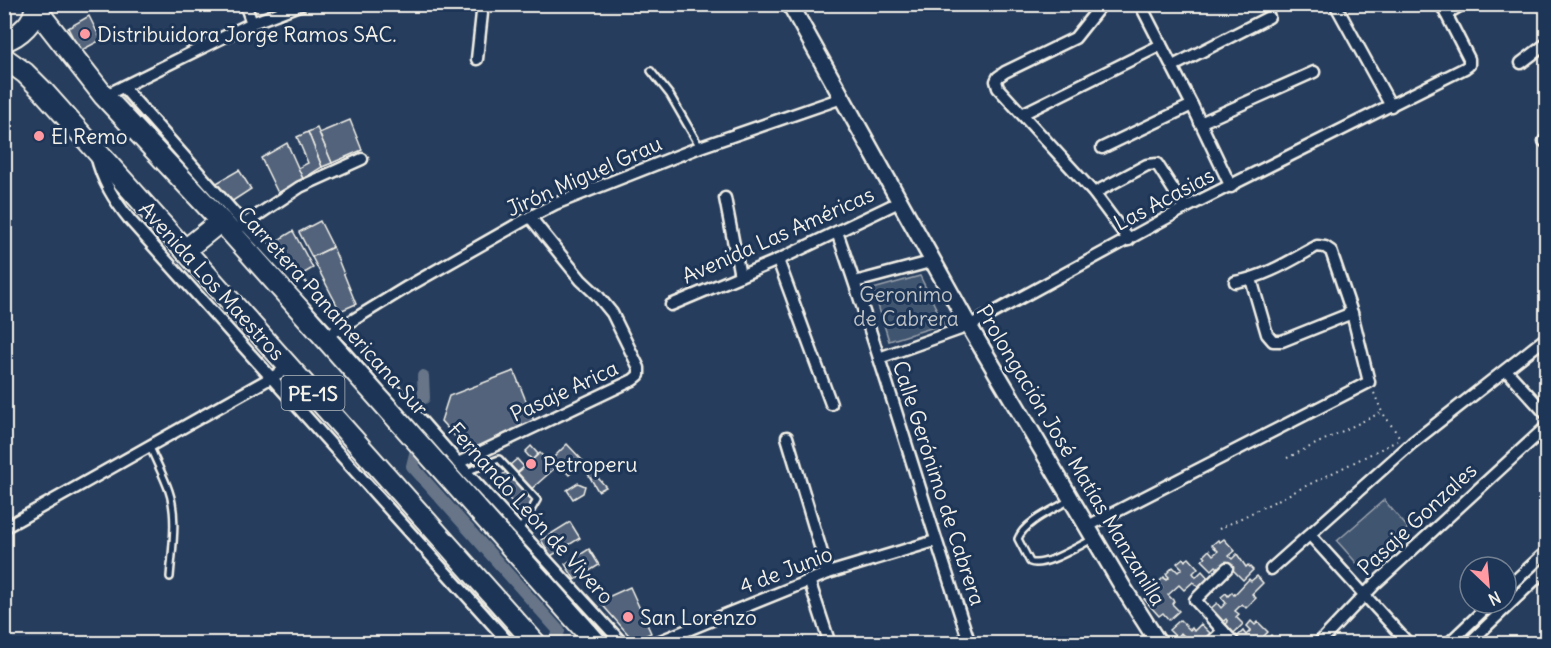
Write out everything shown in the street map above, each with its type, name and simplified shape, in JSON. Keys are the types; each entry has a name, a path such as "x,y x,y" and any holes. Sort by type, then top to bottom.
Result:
{"highway":[{"name":"PE-1S","path":"4,41 26,27 34,16 35,7"},
{"name":"Carretera Panamericana Sur","path":"35,7 105,96 332,333 404,427 597,644"},
{"name":"PE-1S","path":"4,58 43,90 533,640"},
{"path":"185,250 232,226"}],"street":[{"path":"244,4 252,23"},
{"path":"105,96 252,23 302,4"},
{"path":"477,59 483,4"},
{"name":"Prolongación José Matías Manzanilla","path":"790,4 969,326 1072,499 1152,640"},
{"path":"1140,4 1173,66 1231,187"},
{"path":"1335,4 1391,106"},
{"path":"1444,9 1462,4"},
{"path":"1103,5 1076,39 1005,72 996,81 998,88 1095,193 1129,240"},
{"name":"Las Acasias","path":"879,358 969,326 1185,208 1465,68 1469,65 1469,60 1444,9"},
{"path":"1173,66 1269,18"},
{"path":"1521,63 1546,44"},
{"path":"1022,114 1161,45"},
{"path":"1200,123 1314,72"},
{"path":"123,87 232,226 300,187 363,159"},
{"name":"Jirón Miguel Grau","path":"332,333 530,217 566,200 700,147 842,98"},
{"path":"1102,148 1192,105"},
{"name":"Avenida Los Maestros","path":"95,149 103,177 120,207 510,644"},
{"path":"1095,193 1147,165 1157,164 1185,208"},
{"path":"725,198 740,276"},
{"name":"Avenida Las Américas","path":"671,305 778,260 901,201"},
{"name":"Pasaje Arica","path":"458,463 633,380 639,375 639,368 612,314 530,217"},
{"name":"Calle Gerónimo de Cabrera","path":"837,232 970,644"},
{"path":"1091,532 1369,382 1352,314 1331,251 1325,246 1317,246 1251,279 1235,282"},
{"path":"778,260 831,404"},
{"path":"855,282 934,261"},
{"path":"1251,279 1267,334 1273,341 1282,341 1352,314"},
{"name":"Fernando León de Vivero","path":"332,333 458,463 623,644"},
{"path":"1271,569 1412,443 1546,338"},
{"path":"4,528 290,367"},
{"path":"1506,370 1546,414"},
{"name":"Pasaje Gonzales","path":"1318,644 1365,595 1546,427"},
{"path":"787,436 828,573"},
{"path":"1310,535 1409,644"},
{"name":"4 de Junio","path":"653,644 828,573 936,541"},
{"path":"1518,579 1546,552"},
{"path":"1227,568 1195,600 1235,644"},
{"path":"1468,644 1546,569"},
{"path":"809,580 830,644"},
{"path":"1448,644 1478,615"},
{"path":"1209,644 1223,631"}],"lane":[{"path":"651,71 670,95 700,147"},
{"path":"150,447 170,492 172,504 170,577"},
{"path":"466,472 499,459 537,500 519,531"},
{"path":"1072,499 1028,526 1020,534 1018,540 1030,562 1043,563 1091,532"}],"path":[{"path":"1220,529 1401,438 1382,412 1369,382"},
{"path":"1287,458 1382,412"}],"green space":[{"name":"Geronimo de Cabrera","path":"920,276 944,324 889,341 873,289"},
{"path":"1384,500 1408,528 1361,568 1337,541"}],"building":[{"name":"Distribuidora Jorge Ramos SAC.","path":"89,16 101,40 80,51 68,28"},
{"path":"350,120 362,150 332,163 319,133"},
{"path":"317,128 332,163 322,167 308,132"},
{"path":"308,132 322,167 303,179 298,168 308,163 297,137"},
{"path":"287,143 303,179 278,193 261,158"},
{"path":"239,170 251,189 231,202 215,184"},
{"path":"320,221 333,247 312,257 299,232"},
{"path":"293,231 313,268 301,275 275,242"},
{"path":"333,247 356,304 340,311 312,257"},
{"path":"514,371 534,421 470,453 441,421 449,396"},
{"path":"567,444 583,461 569,475 553,458"},
{"path":"531,446 538,454 532,460 525,452"},
{"path":"540,453 554,469 528,492 513,477"},
{"path":"517,459 524,467 517,473 510,465"},
{"path":"592,471 606,487 598,491 588,474"},
{"path":"506,472 534,503 522,513 494,482"},
{"path":"578,483 585,486 583,493 573,499 567,490"},
{"path":"570,522 580,538 551,556 541,540"},
{"path":"1224,539 1235,551 1229,556 1232,559 1237,554 1246,567 1248,565 1253,570 1243,580 1227,564 1220,570 1216,566 1212,570 1202,560 1209,550 1213,555 1218,551 1212,545"},
{"path":"589,549 599,565 575,580 565,564"},
{"path":"1183,558 1185,561 1189,558 1198,568 1193,573 1196,577 1202,571 1209,579 1199,588 1193,582 1184,590 1179,585 1168,595 1174,601 1172,604 1179,611 1169,620 1163,613 1159,616 1144,599 1154,589 1157,592 1162,588 1158,583 1164,577 1166,580 1169,577 1166,574 1173,567 1178,572 1182,568 1177,563"},
{"path":"1257,576 1263,583 1252,594 1256,598 1246,608 1242,604 1235,611 1239,614 1236,617 1243,624 1232,635 1224,626 1228,622 1226,619 1220,624 1208,611 1217,603 1221,608 1226,603 1221,597 1226,593 1228,596 1232,592 1234,595 1249,579 1251,581"},
{"name":"San Lorenzo","path":"630,587 651,633 634,641 599,601"},
{"path":"1180,620 1190,630 1192,628 1194,631 1201,624 1210,633 1202,641 1199,638 1193,644 1180,644 1186,638 1181,633 1177,638 1169,630"},
{"path":"1251,621 1255,625 1258,622 1268,632 1262,638 1265,641 1271,635 1279,644 1240,644 1235,639 1243,631 1246,635 1251,630 1247,626"}],"waterway":[{"path":"423,376 424,398"},
{"path":"415,454 412,466 559,631 554,644"}],"place":[{"name":"Distribuidora Jorge Ramos SAC.","path":"85,34"},
{"name":"El Remo","path":"39,136"},
{"name":"Petroperu","path":"531,464"},
{"name":"San Lorenzo","path":"628,617"}]}
